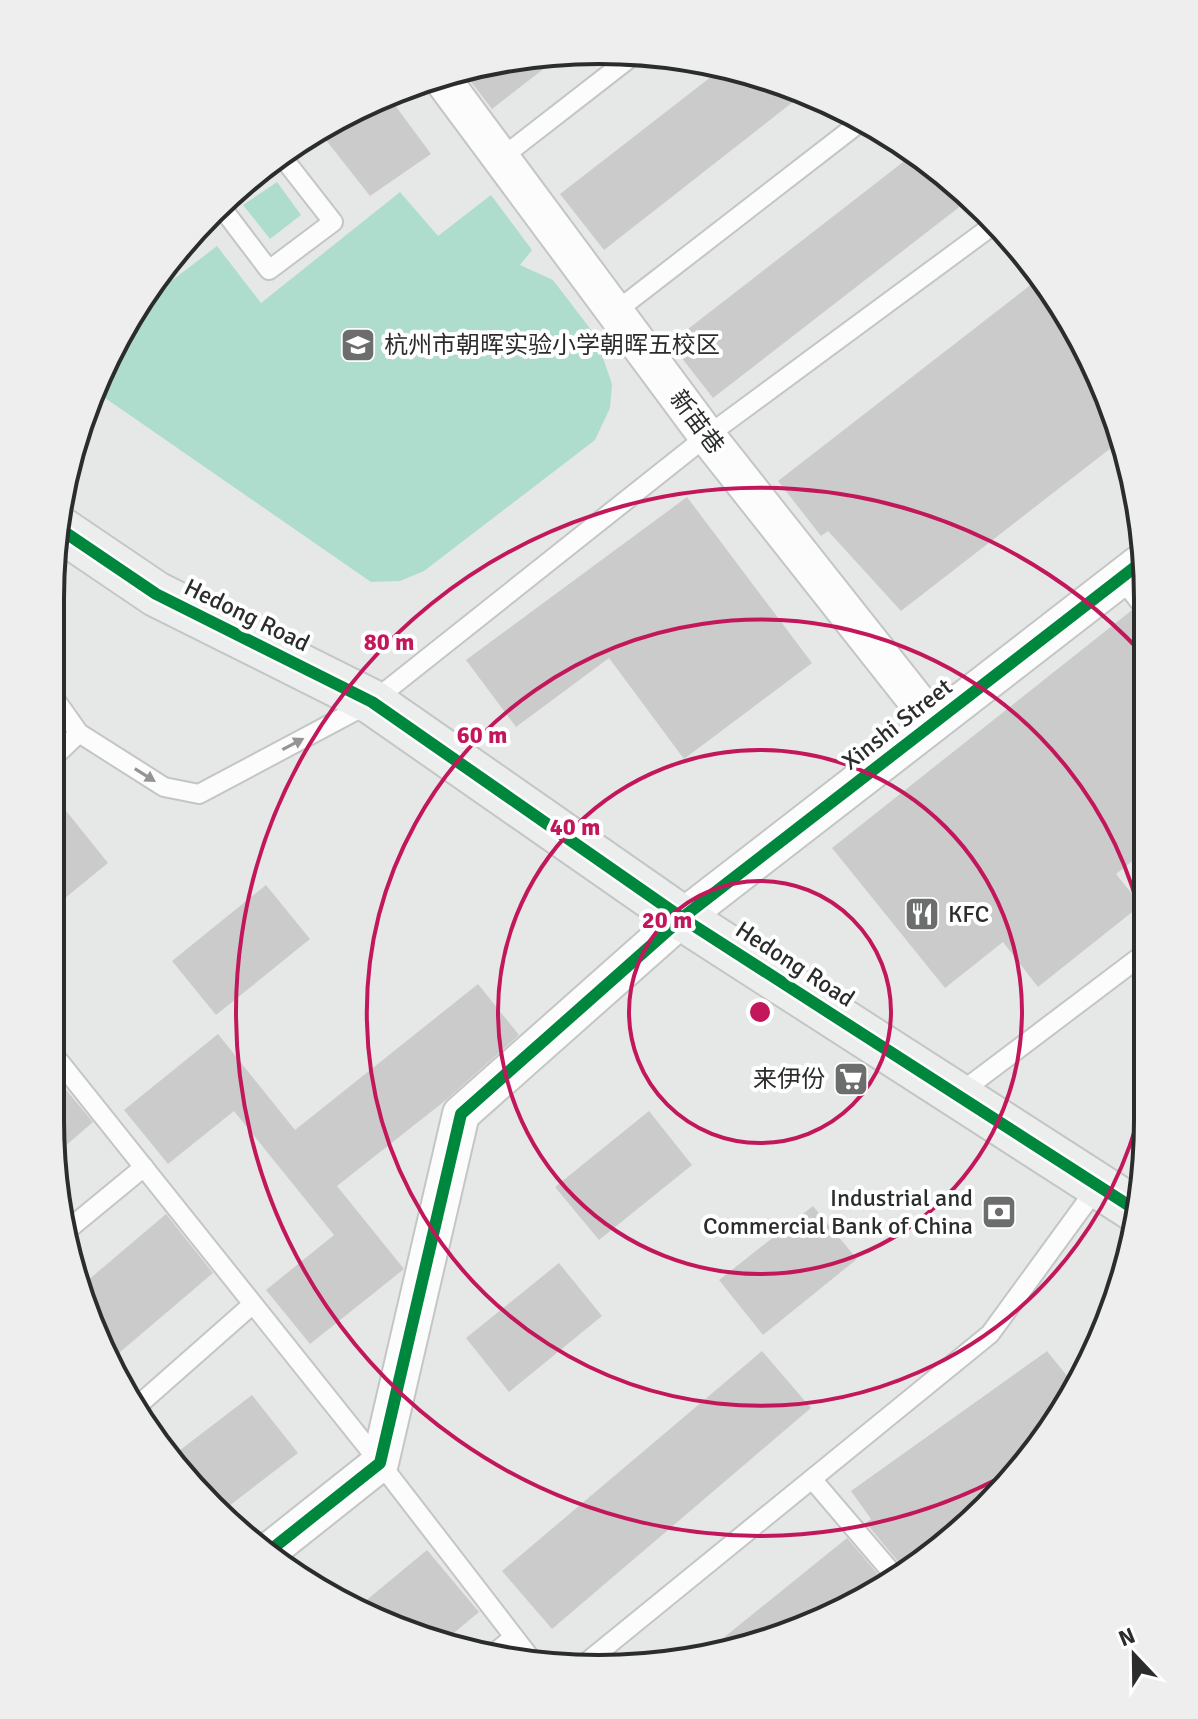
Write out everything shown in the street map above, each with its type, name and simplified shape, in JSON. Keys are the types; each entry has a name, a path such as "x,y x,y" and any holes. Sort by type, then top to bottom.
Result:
{"main road":[{"name":"Hedong Road","path":"68,535 156,594 372,702 682,918 1127,1204"}],"street":[{"name":"新苗巷","path":"447,86 707,436 934,723"},
{"name":"Xinshi Street","path":"380,1463 461,1114 682,918 934,723 1133,581"},
{"path":"276,1546 380,1463"}],"lane":[{"path":"501,158 621,65"},
{"path":"615,312 852,128"},
{"path":"227,215 269,270 333,222 288,164"},
{"path":"64,712 79,733 164,787 199,794 372,702 707,436 986,230"},
{"path":"64,732 79,733"},
{"path":"64,747 79,733"},
{"path":"957,1095 1134,961"},
{"path":"64,1067 380,1463 523,1649"},
{"path":"74,1224 144,1167"},
{"path":"596,1655 990,1334 1098,1186"},
{"path":"144,1400 253,1304"},
{"path":"812,1479 889,1569"},
{"path":"503,1646 514,1637"}],"green space":[{"path":"277,182 301,215 270,239 243,205"},
{"name":"杭州市朝晖实验小学朝晖五校区","path":"400,192 438,236 491,195 532,250 520,265 553,280 595,335 612,384 610,408 595,440 424,571 400,581 371,582 104,397 136,331 167,284 217,246 261,303"}],"building":[{"path":"546,67 492,109 470,80"},
{"path":"712,76 794,101 604,250 560,194"},
{"path":"395,105 431,154 370,196 326,140"},
{"path":"905,161 961,206 713,398 670,343"},
{"path":"1031,284 1079,362 1112,447 901,611 828,531 821,536 778,481"},
{"path":"687,497 812,663 684,759 609,658 516,727 466,660"},
{"path":"1134,611 1134,860 1116,874 1134,896 1134,911 1038,987 1003,942 945,988 832,848"},
{"path":"64,808 108,863 64,899"},
{"path":"266,885 310,939 216,1015 172,961"},
{"path":"478,984 519,1035 446,1100 337,1186 404,1269 310,1344 266,1290 334,1235 234,1111 168,1164 124,1110 218,1034 295,1130"},
{"path":"64,1087 93,1122 65,1147"},
{"path":"649,1111 692,1165 599,1240 555,1187"},
{"path":"813,1206 857,1259 763,1335 719,1280"},
{"path":"166,1214 213,1273 118,1354 88,1280"},
{"path":"559,1263 602,1316 509,1392 466,1338"},
{"path":"762,1351 811,1408 552,1629 502,1571"},
{"path":"1047,1351 1068,1377 1044,1417 1001,1473 952,1522 899,1563 866,1523 871,1519 851,1491"},
{"path":"252,1395 298,1453 229,1506 179,1451"},
{"path":"847,1538 879,1575 804,1614 719,1641"},
{"path":"427,1550 479,1612 452,1634 365,1601"}],"cycle path":[{"path":"68,535 156,594 372,702 682,918 1127,1204"},
{"path":"276,1546 380,1463 461,1114 682,918 1133,569"}],"place":[{"name":"杭州市朝晖实验小学朝晖五校区","path":"358,345"},
{"name":"KFC","path":"922,914"},
{"name":"来伊份","path":"851,1079"},
{"name":"Industrial and Commercial Bank of China","path":"999,1212"}]}
